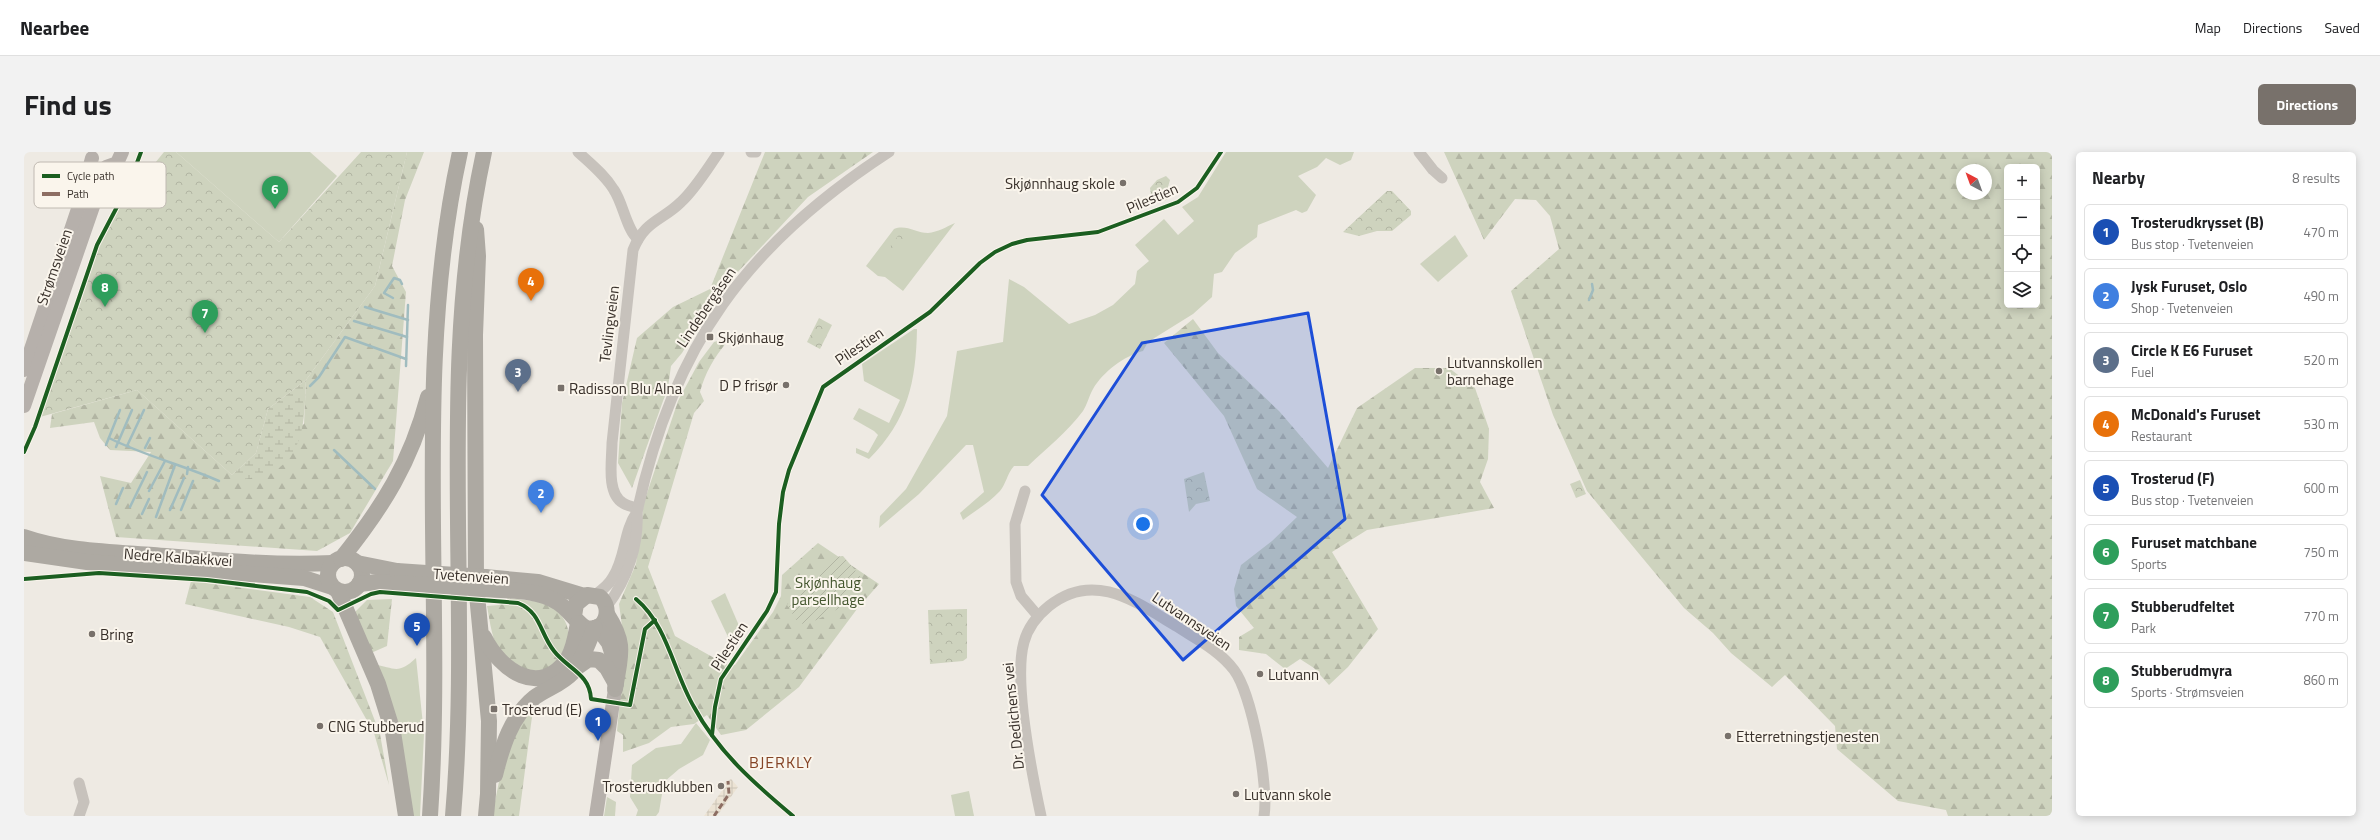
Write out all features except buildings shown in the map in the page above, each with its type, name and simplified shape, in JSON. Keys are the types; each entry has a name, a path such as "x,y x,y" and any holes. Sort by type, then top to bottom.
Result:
{"highway":[{"path":"430,816 435,710 435,371 441,264 460,152"},
{"path":"453,816 459,705 459,340 463,276 474,203 484,152"},
{"path":"474,203 478,256 475,320 476,584 489,721 488,794 486,816"},
{"path":"406,816 393,732 378,684 328,572 369,524 396,483 416,438 435,371"},
{"name":"Nedre Kalbakkvei","path":"24,537 57,545 122,552 291,565 337,561"},
{"name":"Nedre Kalbakkvei","path":"24,553 82,562 304,578 335,589"},
{"path":"335,589 350,592 359,584 361,571 357,563 351,559 337,561"},
{"name":"Tvetenveien","path":"357,563 376,568 398,577"},
{"name":"Tvetenveien","path":"359,584 377,582 398,577 485,583 538,582 602,599 616,629 621,646 622,656 616,682"},
{"name":"Tvetenveien","path":"485,583 543,595 559,603 586,628 596,627 609,643 616,682"},
{"path":"573,665 576,604 590,595"},
{"path":"488,794 509,732 525,707 573,665 596,627 606,619 607,610"},
{"path":"481,631 498,659 514,673 524,677 536,678 548,675 593,658 601,661 616,682"}],"main road":[{"name":"Strømsveien","path":"117,162 120,159 122,152"},
{"name":"Strømsveien","path":"24,370 78,208"},
{"name":"Strømsveien","path":"24,406 93,208"},
{"name":"Tvetenveien","path":"596,816 616,682"}],"street":[{"path":"578,152 614,190 621,201 633,234 638,239 650,224 680,203 719,152"},
{"path":"751,152 756,152"},
{"name":"Lindebergåsen","path":"590,595 607,585 615,574 629,523 637,510 655,442 670,398 682,372 714,316 742,278 774,243 804,215 835,190 889,152"},
{"path":"1420,152 1433,170 1442,178"},
{"name":"Tevlingveien","path":"637,510 623,503 615,494 612,465 612,436 631,260 638,239"},
{"path":"1025,492 1015,524 1016,582 1021,596 1038,616"},
{"name":"Lindebergåsen","path":"607,610 628,568 638,524 637,510"},
{"name":"Lutvannsveien","path":"1038,616 1059,599 1072,593 1093,590 1114,592 1145,607 1220,654 1238,675 1247,696 1264,787 1264,816"},
{"name":"Dr. Dedichens vei","path":"1038,616 1024,641 1020,664 1028,736 1041,816"},
{"path":"79,783 84,802 80,816"}],"highlighted area":[{"path":"1308,313 1345,519 1183,660 1042,495 1142,343"}],"green space":[{"path":"164,152 176,152 279,242 361,152 407,152 375,286 306,380 268,409 256,453 232,475 137,390 40,417 102,239 118,208 166,208 166,162 156,162"},
{"path":"176,152 310,152 337,176 279,242"},
{"path":"407,152 424,152 405,200 392,266 406,292 393,461 350,533 317,551 116,537 100,476 131,483 151,452 110,450 100,438 94,422 50,428 52,414 137,390 232,475 304,424 306,380 375,286"},
{"path":"765,152 873,152 808,197 720,291 682,353 671,366 668,387 632,488 618,463 622,403 637,338 673,307 710,289"},
{"path":"1226,152 1354,152 1351,160 1340,165 1326,158 1317,167 1298,176 1316,195 1307,211 1302,213 1296,210 1258,225 1257,237 1235,253 1222,272 1214,274 1212,297 1193,314 1148,342 1143,351 1121,361 1108,371 1097,383 1083,411 1070,426 1028,466 1014,466 1002,488 987,503 963,520 960,513 984,492 973,445 966,445 919,494 879,528 880,516 906,489 947,416 957,351 1003,342 1009,279 1024,287 1069,324 1095,315 1113,305 1135,284 1137,271 1149,261 1135,245 1164,219 1178,235 1194,221 1182,207 1198,197"},
{"path":"1444,152 2052,152 2052,816 1948,816 1946,810 1898,801 1837,749 1835,726 1785,675 1772,687 1731,653 1713,633 1684,608 1587,491 1553,415 1511,291 1559,249 1550,216 1536,200 1515,199 1484,240"},
{"path":"1166,176 1170,180 1168,187 1171,190 1170,198 1164,201 1152,201 1150,188 1157,180"},
{"path":"1387,191 1392,191 1411,211 1411,215 1392,231 1377,231 1359,236 1343,232"},
{"path":"955,223 903,291 885,277 878,276 866,266 894,229 907,228 928,233"},
{"path":"900,233 907,237 895,256 887,251"},
{"path":"1455,235 1468,256 1438,282 1420,264"},
{"path":"819,318 832,325 820,349 807,342"},
{"path":"1193,319 1218,353 1279,411 1328,468 1357,408 1415,368 1449,368 1475,388 1489,429 1488,459 1480,482 1494,508 1367,530 1332,552 1378,629 1348,667 1329,685 1314,668 1300,659 1285,669 1266,654 1239,650 1239,637 1254,628 1236,606 1234,589 1241,565 1272,541 1297,517 1257,489 1224,416 1164,343"},
{"path":"914,329 917,329 915,366 907,399 893,430 869,459 856,453 856,448 868,453 878,435 874,431 853,419 859,408 889,423 900,400 864,381 862,364"},
{"path":"721,340 726,343 710,366 704,378 700,392 704,401 694,413 648,567 675,636 725,664 735,665 773,612 781,596 782,575 818,543 879,584 857,609 799,687 746,730 721,735 707,715 694,724 671,727 649,743 623,752 623,735 617,731 625,648 619,604 636,564 644,502 678,401 699,362 714,342"},
{"path":"306,380 302,431 292,454 284,464 273,472 243,480 232,475 256,453 268,409"},
{"path":"1204,472 1210,501 1196,504 1189,512 1184,479"},
{"path":"1580,480 1586,494 1576,498 1570,484"},
{"name":"Skjønhaug parsellhage","path":"843,556 861,577 851,591 845,606 811,622 799,624 787,605 820,567 836,557"},
{"path":"191,581 310,597 333,612 380,734 389,785 374,733 320,637 289,627 185,604"},
{"path":"725,593 740,628 737,636 729,639 711,601"},
{"path":"508,598 543,603 553,608 564,620 569,634 567,647 560,659 549,668 535,671 519,667 503,655 496,645 487,606 499,605"},
{"path":"392,599 387,646 371,653 355,612 367,600"},
{"path":"967,609 967,658 963,661 930,664 928,610"},
{"path":"416,658 424,734 420,816 407,816 373,664 396,669 405,667"},
{"path":"533,709 519,816 492,816 504,757 528,712"},
{"path":"696,723 710,740 703,755 679,769 664,782 659,812 656,816 636,816 638,810 630,797 632,765 656,748 681,744"},
{"path":"969,791 974,816 955,816 951,795"},
{"path":"607,797 616,802 615,816 604,816"}],"shaded area":[{"path":"731,779 738,787 717,816 704,816 726,785 724,783"}],"waterway":[{"path":"393,298 384,293 394,278 400,280 402,284"},
{"path":"1589,300 1593,290 1592,284"},
{"path":"406,366 408,305"},
{"path":"365,307 408,320"},
{"path":"354,321 407,337"},
{"path":"310,386 319,377 345,337 406,359"},
{"path":"106,445 120,410"},
{"path":"116,447 132,410"},
{"path":"127,446 144,410"},
{"path":"109,438 136,450 219,481"},
{"path":"145,448 150,438"},
{"path":"334,450 375,489"},
{"path":"149,491 165,461"},
{"path":"156,517 175,465"},
{"path":"187,474 188,467"},
{"path":"130,507 147,472"},
{"path":"170,510 184,478"},
{"path":"181,510 193,481"},
{"path":"116,504 123,488"},
{"path":"142,514 149,499"}],"marked path":[{"path":"714,816 729,794 728,781"}],"cycle path":[{"path":"137,162 141,152"},
{"name":"Pilestien","path":"712,735 715,707 721,679 767,611 776,592 779,524 783,492 789,470 823,387 930,312 980,263 995,252 1012,244 1027,240 1098,232 1178,202 1197,188 1221,152"},
{"path":"24,452 35,427 97,245 116,208"},
{"path":"24,579 99,573 207,580 307,592 329,601 338,610 371,594 380,592 518,603 526,607 536,618 554,651 587,683 590,690 591,699 630,705 645,629 655,620"},
{"path":"636,599 656,622 687,693 714,739 751,779 793,816"}],"place":[{"name":"Skjønnhaug skole","path":"1123,183"},
{"name":"Furuset matchbane","path":"275,209"},
{"name":"McDonald's Furuset","path":"531,301"},
{"name":"Stubberudmyra","path":"105,307"},
{"name":"Stubberudfeltet","path":"205,333"},
{"name":"Skjønhaug","path":"710,337"},
{"name":"Lutvannskollen barnehage","path":"1439,371"},
{"name":"D P frisør","path":"786,385"},
{"name":"Radisson Blu Alna","path":"561,388"},
{"name":"Circle K E6 Furuset","path":"518,392"},
{"name":"Jysk Furuset, Oslo","path":"541,513"},
{"name":"Bring","path":"92,634"},
{"name":"Trosterud (F)","path":"417,646"},
{"name":"Lutvann","path":"1260,674"},
{"name":"Trosterud (E)","path":"494,709"},
{"name":"CNG Stubberud","path":"320,726"},
{"name":"Etterretningstjenesten","path":"1728,736"},
{"name":"Trosterudkrysset (B)","path":"598,741"},
{"name":"Trosterudklubben","path":"721,786"},
{"name":"Lutvann skole","path":"1236,794"}],"district":[{"name":"BJERKLY","path":"781,762"}]}
